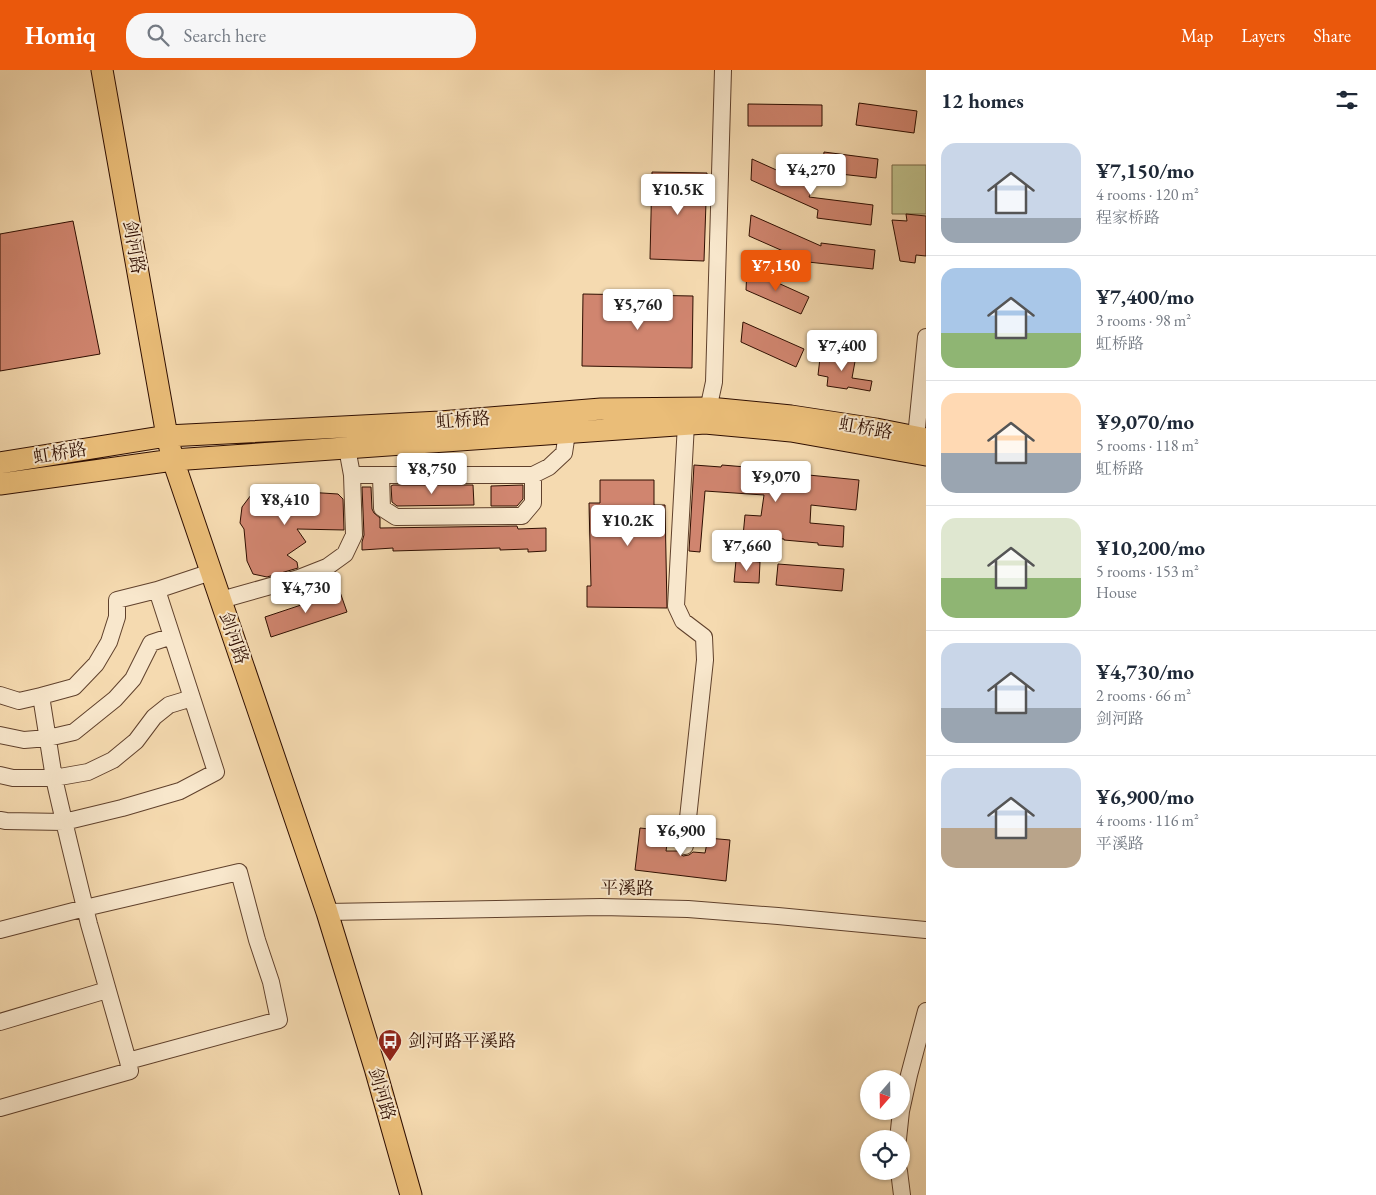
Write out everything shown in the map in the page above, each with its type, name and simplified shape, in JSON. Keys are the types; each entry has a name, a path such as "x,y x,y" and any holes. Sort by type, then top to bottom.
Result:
{"main road":[{"name":"剑河路","path":"102,70 167,436 173,460 327,912 411,1195"},
{"name":"虹桥路","path":"0,463 167,436 440,422 601,410 700,418"},
{"name":"虹桥路","path":"0,484 173,460 567,433 700,418 792,416 876,429 923,444"}],"street":[{"path":"685,846 705,660 704,637 683,621 676,606 700,418 714,382 724,70"},
{"path":"923,444 926,337"},
{"path":"352,476 533,475 549,467 564,452 567,433"},
{"path":"221,600 299,578 328,567 345,554 354,535 352,476 347,448"},
{"path":"381,476 382,508 396,517 522,516 533,503 533,475"},
{"path":"0,695 19,701 74,687 96,664 109,642 116,618 117,600 157,590 211,572"},
{"path":"0,820 64,822 180,791 216,772 157,590"},
{"path":"0,735 24,740 48,738 74,732 115,699 132,679 151,643 172,636"},
{"path":"0,1108 130,1071 85,908 64,822 54,778 41,696"},
{"path":"0,775 13,778 54,778 88,772 113,760 136,741 154,717 168,705 192,698"},
{"path":"0,930 239,872 257,940 271,982 279,1020 128,1062"},
{"name":"平溪路","path":"327,912 601,906 688,909 926,930"},
{"path":"0,1022 108,990"},
{"path":"910,1071 926,1012"},
{"path":"900,1180 902,1195"}],"green space":[{"path":"892,165 926,165 926,214 892,214"}],"building":[{"path":"859,103 917,111 914,133 856,125"},
{"path":"748,104 822,105 822,126 748,126"},
{"path":"824,152 878,159 876,178 822,172"},
{"path":"752,159 814,187 809,197 873,205 871,225 817,218 818,210 751,180"},
{"path":"652,172 707,173 704,261 650,259"},
{"path":"906,214 926,216 926,256 916,255 915,263 900,261 892,220 907,221"},
{"path":"751,215 821,246 821,243 875,250 873,269 808,262 749,236"},
{"path":"73,221 100,354 0,371 0,234"},
{"path":"747,269 809,297 801,314 746,290"},
{"path":"583,294 693,296 692,368 582,366"},
{"path":"743,322 804,349 796,367 741,342"},
{"path":"830,352 856,356 852,378 872,381 870,391 827,386 828,377 818,375 820,358 829,360"},
{"path":"694,465 758,468 758,470 859,480 856,510 811,505 810,523 844,526 843,547 784,539 743,536 745,515 761,516 764,495 705,491 700,552 689,551"},
{"path":"600,480 654,480 654,505 665,505 667,608 587,607 587,586 591,586 589,503 600,503"},
{"path":"270,485 272,495 291,491 338,494 343,499 344,530 297,529 306,542 287,555 297,562 298,568 267,577 253,574 247,561 244,529 240,523 242,507 251,495"},
{"path":"473,485 474,505 397,506 392,502 391,486"},
{"path":"523,485 523,499 517,506 491,506 491,486"},
{"path":"362,487 371,487 372,509 380,518 380,528 517,526 518,529 546,528 546,551 528,552 528,549 500,550 500,548 393,551 393,548 362,550 364,535"},
{"path":"736,560 760,562 759,583 734,582"},
{"path":"778,564 844,569 842,591 776,585"},
{"path":"340,592 347,612 271,637 265,617"},
{"path":"640,828 669,831 666,851 677,851 683,856 693,852 705,853 708,838 730,840 726,881 635,870"}],"place":[{"name":"剑河路平溪路","path":"390,1062"}]}
